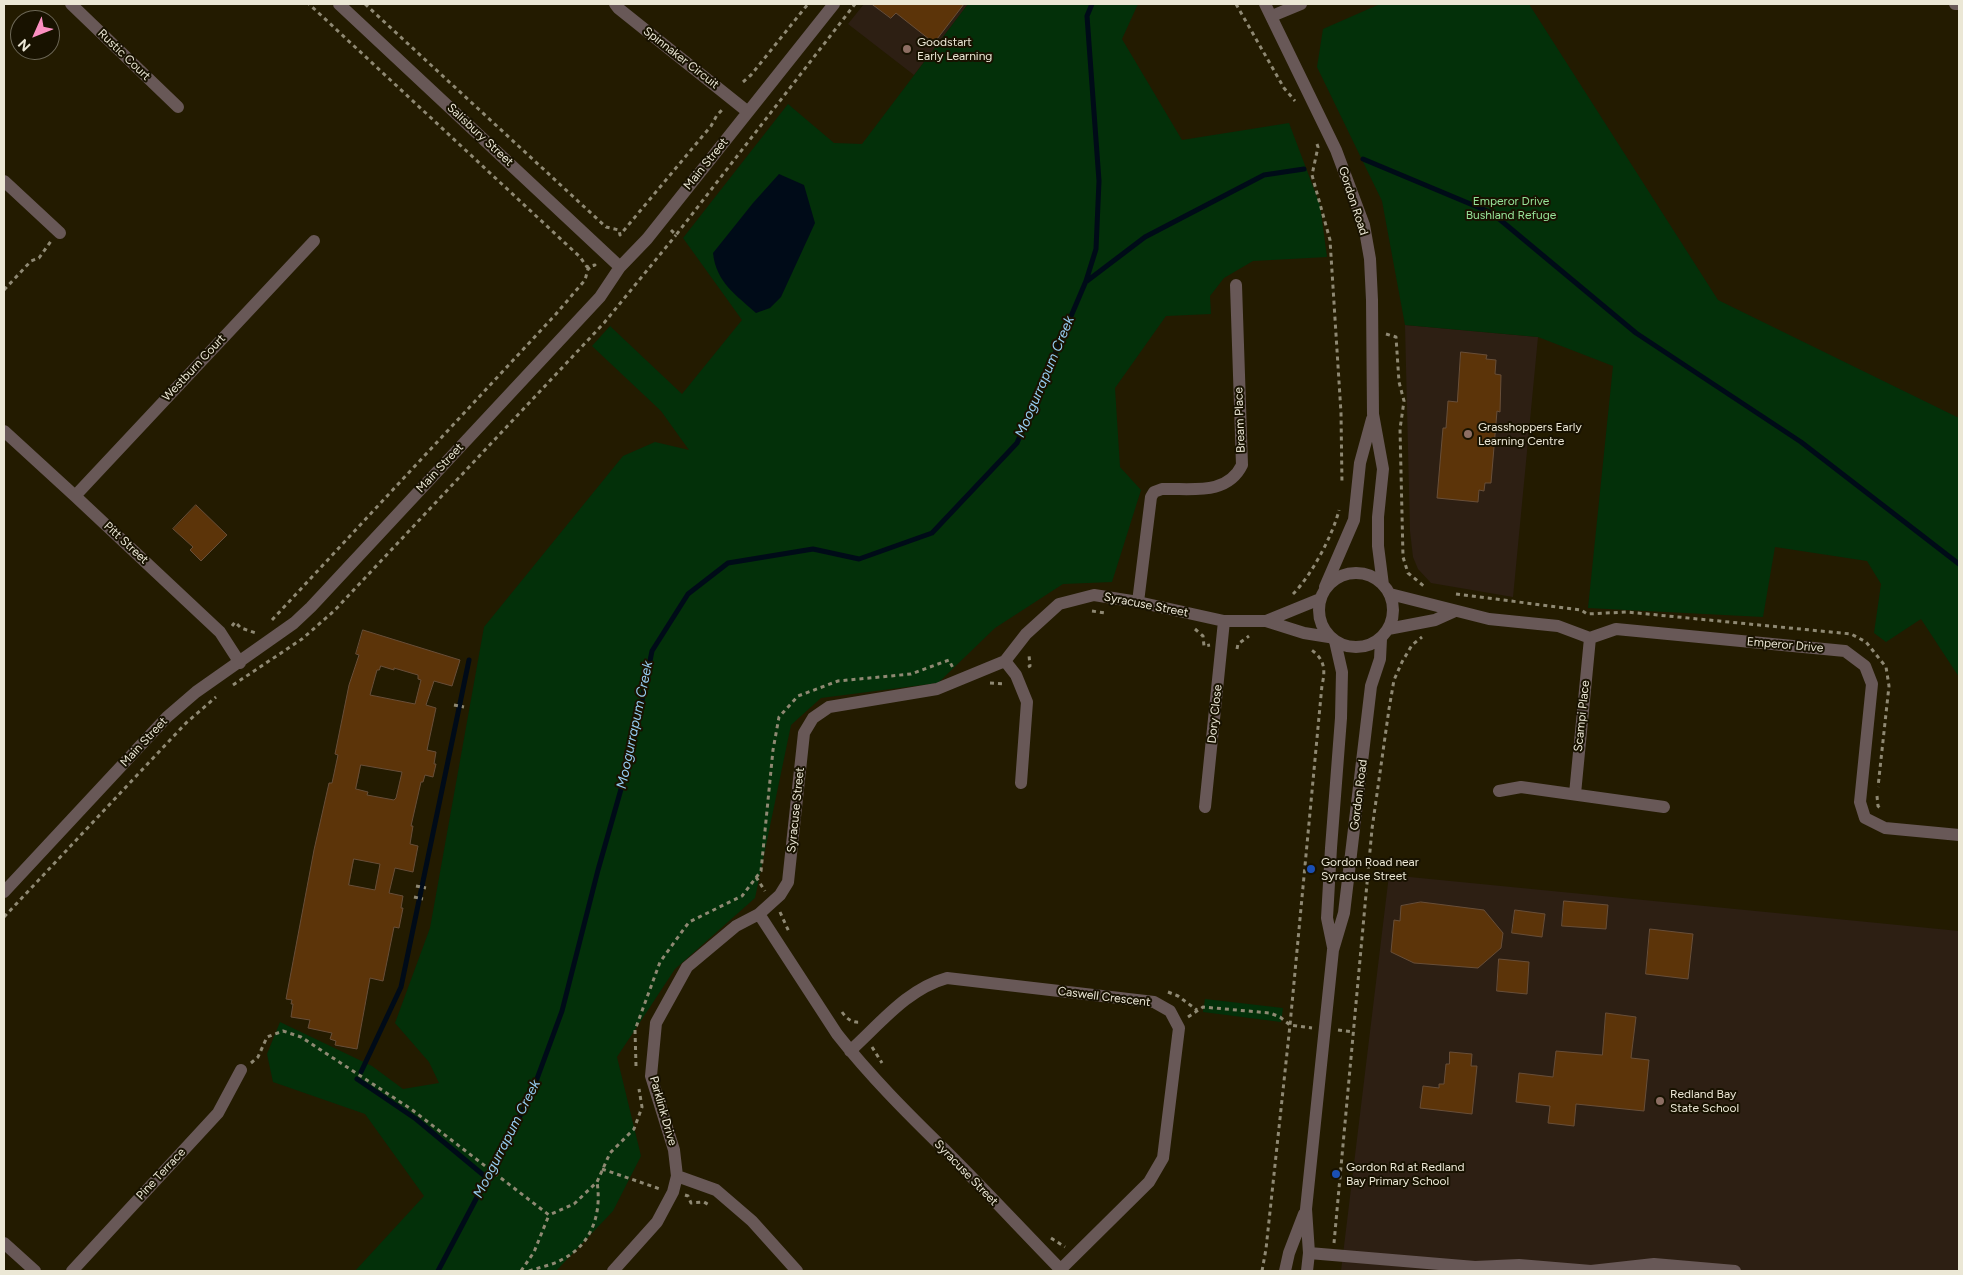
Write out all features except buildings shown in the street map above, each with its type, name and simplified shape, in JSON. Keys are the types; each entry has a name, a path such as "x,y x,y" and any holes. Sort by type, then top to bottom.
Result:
{"street":[{"name":"Rustic Court","path":"70,4 178,107"},
{"name":"Salisbury Street","path":"339,4 620,266"},
{"name":"Spinnaker Circuit","path":"615,4 748,112"},
{"name":"Main Street","path":"4,892 167,717 196,692 240,663 294,623 311,607 600,297 620,266 647,239 834,4"},
{"name":"Gordon Road","path":"1265,4 1336,150 1364,225 1370,259 1373,332 1373,414 1383,469 1378,517 1378,546 1386,590"},
{"path":"1272,16 1302,4"},
{"path":"4,181 58,232"},
{"name":"Westburn Court","path":"75,496 314,240"},
{"name":"Bream Place","path":"1138,602 1151,497 1154,492 1162,489 1218,487 1233,478 1242,465 1236,284"},
{"name":"Gordon Road","path":"1322,595 1354,520 1360,463 1373,414"},
{"name":"Pitt Street","path":"4,433 75,496 220,632 240,663"},
{"path":"1266,621 1322,595 1335,579 1351,573 1363,574 1374,577 1386,590 1393,606 1392,618 1384,634"},
{"path":"1386,590 1455,611 1489,619 1558,626 1590,638"},
{"name":"Syracuse Street","path":"1061,1270 946,1151 910,1118 850,1051 759,914 780,895 788,882 804,732 813,718 829,707 937,689 1005,661 1026,634 1060,604 1094,595 1138,602 1224,621 1266,621"},
{"path":"1322,595 1319,619 1332,639"},
{"path":"1266,621 1358,648 1370,645 1384,634 1434,620 1455,611"},
{"name":"Dory Close","path":"1205,807 1224,621"},
{"name":"Emperor Drive","path":"1590,638 1616,629 1844,651 1865,666 1872,684 1860,802 1865,818 1885,828 1959,836"},
{"name":"Gordon Road","path":"1306,1271 1308,1253 1306,1209 1333,950 1344,913 1371,686 1380,659 1384,634"},
{"name":"Scampi Place","path":"1574,794 1590,638"},
{"name":"Gordon Road","path":"1332,639 1342,672 1342,718 1327,918 1333,950"},
{"path":"1005,661 1016,675 1027,702 1021,783"},
{"path":"1499,791 1521,787 1664,807"},
{"name":"Parklink Drive","path":"613,1271 657,1222 673,1192 677,1176 674,1150 650,1076 656,1023 687,967 736,926 759,914"},
{"name":"Caswell Crescent","path":"850,1051 913,992 931,982 947,978 1154,1002 1170,1011 1180,1028"},
{"path":"1061,1270 1149,1182 1163,1158 1180,1028"},
{"name":"Pine Terrace","path":"72,1271 218,1113 241,1070"},
{"path":"677,1176 716,1190 752,1220 797,1271"},
{"name":"Gordon Road","path":"1285,1271 1289,1253 1306,1209"},
{"path":"4,1243 35,1271"},
{"path":"1308,1253 1475,1267 1519,1265 1591,1271 1654,1264 1735,1271"}],"path":[{"path":"272,620 556,314 585,280 588,269 595,265 587,267 580,257 309,4"},
{"path":"365,4 606,227 620,230 620,235 711,126 722,110"},
{"path":"743,82 751,75 808,4"},
{"path":"660,222 676,235 856,4"},
{"path":"1236,4 1284,88 1300,107"},
{"path":"1316,142 1318,147 1312,175 1330,240 1341,413 1343,491"},
{"path":"4,290 30,260 39,258 58,232"},
{"path":"1373,332 1396,337 1399,382 1404,401 1400,428 1403,557 1408,574 1426,588"},
{"path":"1290,596 1315,563 1328,538 1340,506"},
{"path":"1452,594 1581,610 1587,614 1627,612 1851,634 1866,642 1886,667 1888,686 1876,798 1878,806 1891,814"},
{"path":"1086,611 1115,614"},
{"path":"232,626 234,622 241,628 256,633 261,630"},
{"path":"1194,628 1203,636 1204,646 1213,645"},
{"path":"1332,1255 1372,829 1387,718 1394,680 1402,662 1412,645 1424,635"},
{"path":"1231,648 1236,650 1238,644 1247,636 1252,636"},
{"path":"1262,1271 1290,1025 1322,685 1325,675 1324,664 1316,653 1309,649"},
{"path":"1026,668 1030,666 1028,656 1031,650"},
{"path":"636,1068 635,1030 660,962 689,922 742,896 761,871 773,750 779,717 798,696 838,681 912,674 949,660 954,671"},
{"path":"454,705 464,707"},
{"path":"756,877 764,888"},
{"path":"416,886 426,888"},
{"path":"414,897 423,899"},
{"path":"1180,1028 1186,1019 1203,1007 1270,1013 1280,1017 1290,1025"},
{"path":"846,1018 856,1028"},
{"path":"241,1070 258,1058 267,1037 283,1031 301,1037 411,1109 549,1214"},
{"path":"521,1271 534,1252 549,1214 574,1204 597,1182 610,1153 634,1129 642,1107 638,1088"},
{"path":"602,1169 664,1190"},
{"path":"530,1271 563,1260 583,1245 597,1217 600,1199 597,1182"},
{"path":"688,1196 691,1203 704,1202 717,1208"}],"shaded area":[{"name":"Goodstart Early Learning","path":"864,4 968,4 914,75 848,24"},
{"name":"Grasshoppers Early Learning Centre","path":"1405,325 1538,337 1513,597 1431,583 1418,569 1413,557 1410,531"},
{"name":"Redland Bay State School","path":"1389,875 1959,931 1959,1271 1341,1271"}],"green space":[{"path":"968,4 1138,4 1122,39 1182,140 1289,123 1320,205 1327,257 1253,261 1224,278 1210,296 1211,314 1166,316 1115,388 1120,467 1141,490 1112,582 1063,584 995,628 938,683 821,698 791,725 755,898 675,969 617,1057 641,1156 613,1211 556,1271 355,1271 424,1196 365,1114 273,1082 267,1054 280,1022 372,1066 403,1089 439,1083 429,1062 395,1023 430,928 484,627 623,456 655,442 689,450 661,411 592,346 610,326 682,394 742,320 683,238 788,104 834,143 862,144"},
{"name":"Emperor Drive Bushland Refuge","path":"1380,4 1529,4 1718,300 1959,418 1959,677 1921,619 1886,642 1874,633 1881,584 1867,561 1775,547 1763,617 1588,608 1613,366 1538,337 1405,325 1382,201 1317,67 1323,29"},
{"path":"1205,999 1283,1008 1281,1022 1203,1012"}],"water":[{"path":"779,174 804,185 815,223 781,297 770,308 756,313 728,287 718,272 713,253"}],"waterway":[{"name":"Moogurrapum Creek","path":"438,1271 531,1095 562,1011 598,870 631,754 652,651 688,594 728,563 813,549 859,559 932,533 1017,443 1086,281 1096,249 1099,181 1087,16 1092,4"},
{"path":"1363,159 1492,213 1636,333 1801,442 1959,564"},
{"name":"Moogurrapum Creek","path":"1087,281 1145,237 1264,175 1304,169"},
{"path":"361,1072 401,987 469,660"},
{"path":"357,1079 416,1119 487,1178"}],"place":[{"name":"Goodstart Early Learning","path":"907,49"},
{"name":"Grasshoppers Early Learning Centre","path":"1468,434"},
{"name":"Gordon Road near Syracuse Street","path":"1311,869"},
{"name":"Redland Bay State School","path":"1660,1101"},
{"name":"Gordon Rd at Redland Bay Primary School","path":"1336,1174"}]}
